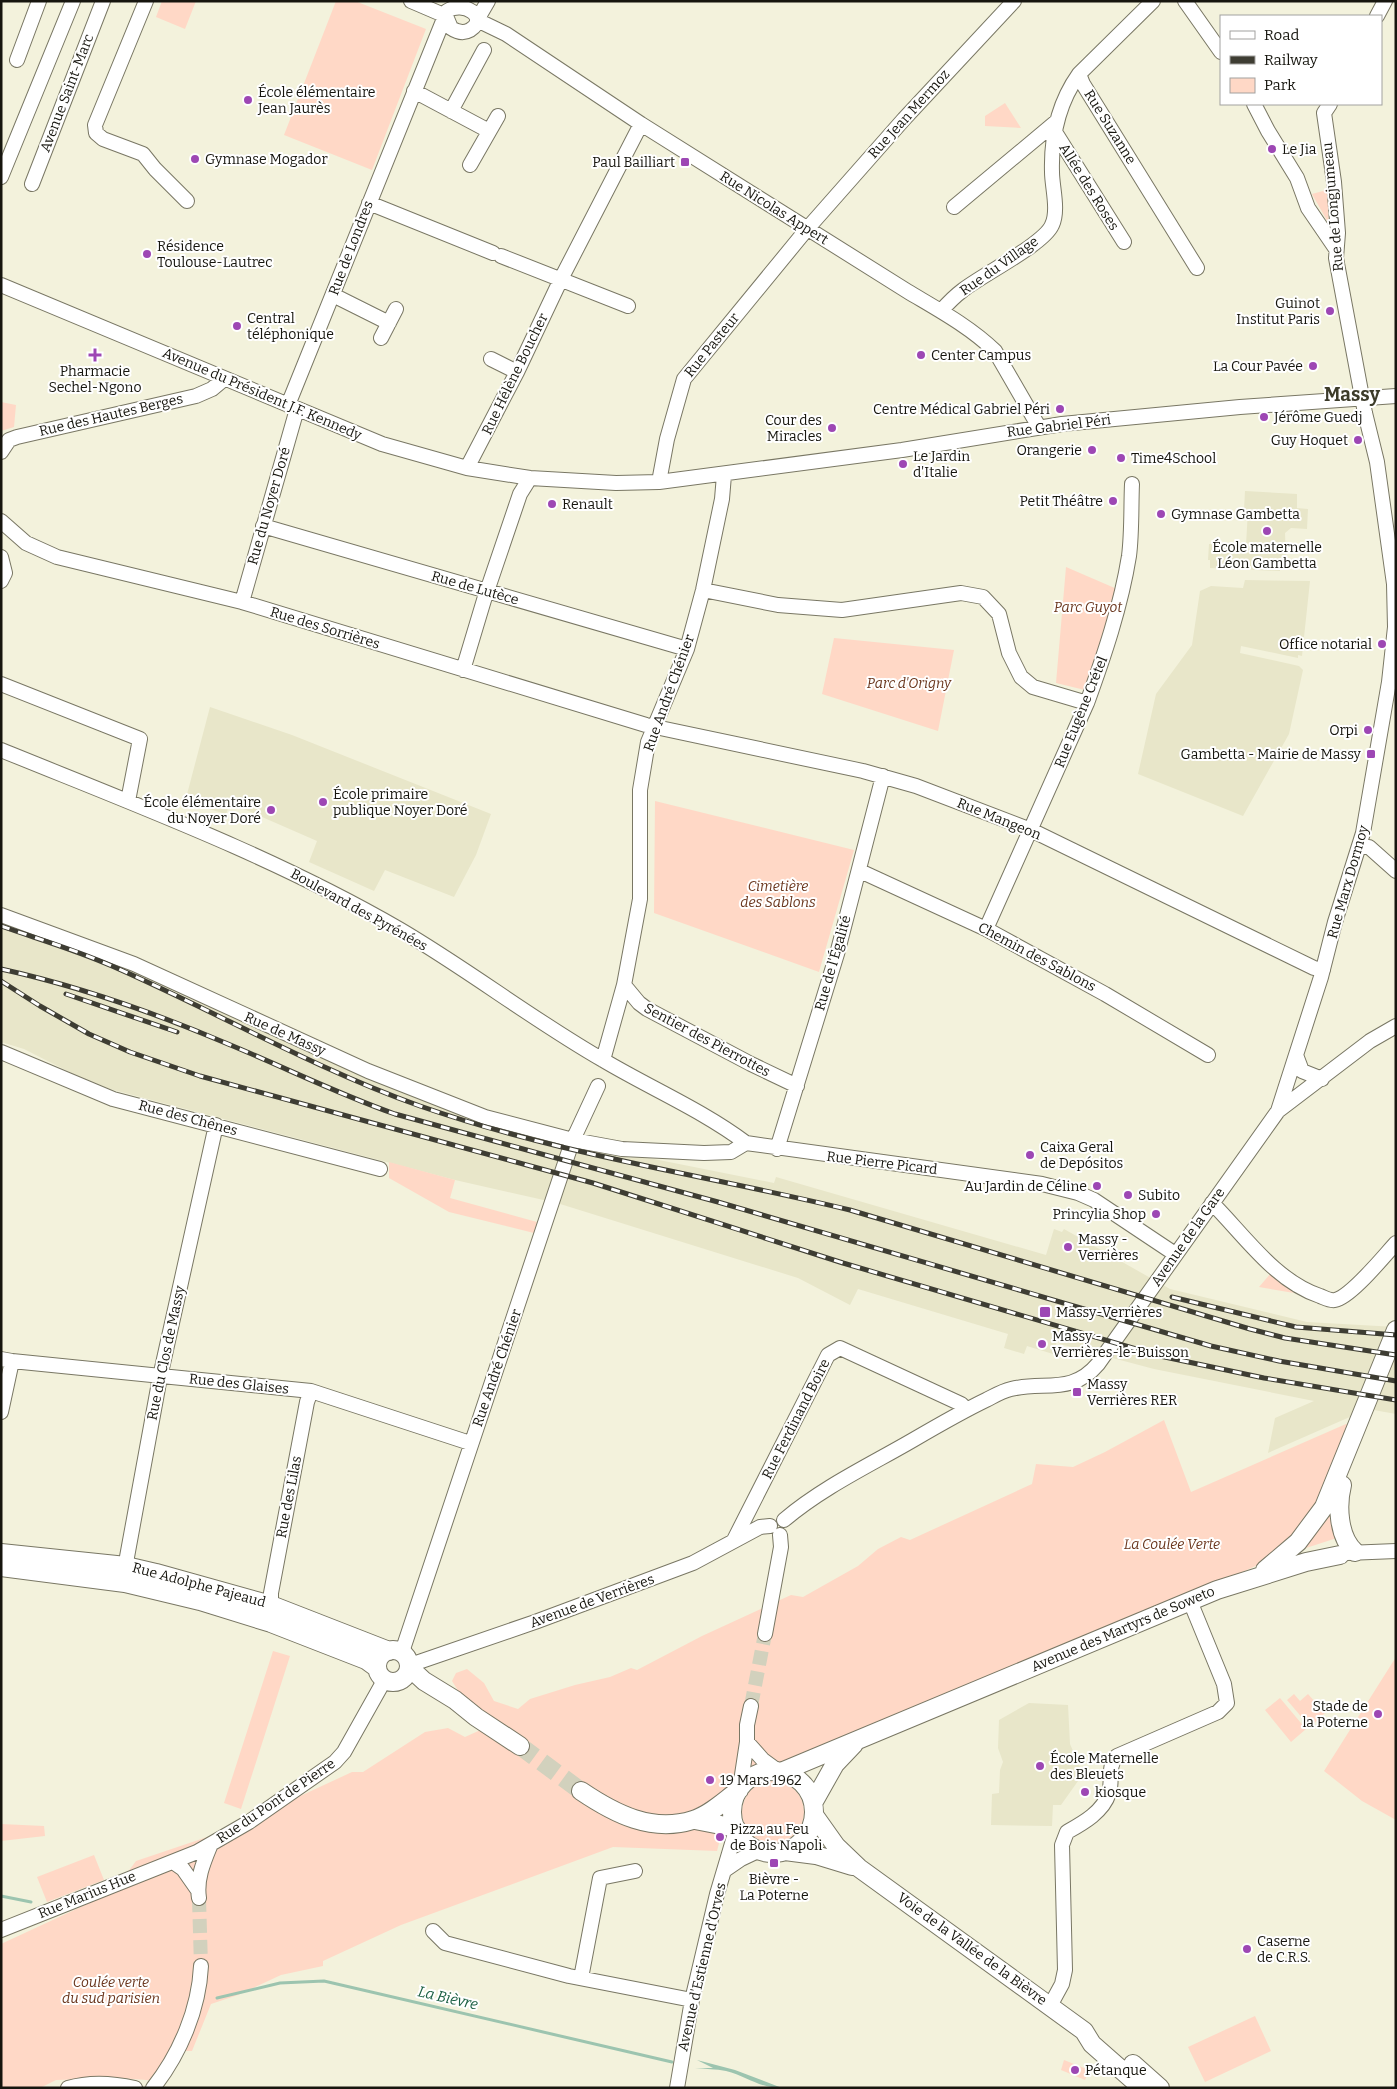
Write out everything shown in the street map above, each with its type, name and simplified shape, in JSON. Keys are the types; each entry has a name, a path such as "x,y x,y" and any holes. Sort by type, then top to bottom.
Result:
{"main road":[{"path":"1258,1576 1298,1542 1324,1508 1396,1330"},
{"path":"1348,1553 1350,1547 1339,1517 1339,1495 1396,1346"},
{"name":"Rue Adolphe Pajeaud","path":"1,1553 126,1575 271,1604 402,1659"},
{"name":"Avenue des Martyrs de Soweto","path":"779,1772 1190,1601 1258,1576 1306,1562 1348,1553"},
{"name":"Rue Adolphe Pajeaud","path":"1,1567 126,1575 200,1601 271,1622 366,1660 386,1676"},
{"path":"476,1717 386,1676 380,1657 402,1659 424,1681 455,1700 476,1717 520,1746"},
{"path":"386,1676 404,1678 402,1659"},
{"name":"Avenue des Martyrs de Soweto","path":"814,1809 835,1764 859,1739"},
{"path":"695,1820 739,1789 750,1778 764,1772 779,1772 795,1778 807,1788 814,1809 812,1827 805,1838 796,1846 785,1851 773,1853 760,1850 747,1843 736,1829 732,1809 739,1789"},
{"path":"581,1791 622,1816 646,1822 671,1824 695,1820 736,1829"},
{"name":"Voie de la Vallée de la Bièvre","path":"814,1809 836,1846 860,1868 1084,2031 1092,2044 1142,2088"},
{"name":"Voie de la Vallée de la Bièvre","path":"785,1851 816,1855 860,1868"},
{"name":"Voie de la Vallée de la Bièvre","path":"1084,2031 1094,2033 1160,2088"},
{"path":"1101,2051 1127,2065 1151,2088"}],"street":[{"path":"17,60 39,1"},
{"name":"Avenue Saint-Marc","path":"1,177 73,1"},
{"name":"Avenue Saint-Marc","path":"32,184 103,1"},
{"path":"146,1 96,125 96,133 103,139 143,154 155,169 188,200"},
{"path":"410,1 446,16"},
{"path":"434,45 455,31 468,31 488,1"},
{"name":"Rue Jean Mermoz","path":"807,228 904,119 1014,1"},
{"name":"Rue Suzanne","path":"1153,1 1079,74 1083,84 1197,268"},
{"path":"1185,1 1220,51"},
{"path":"1378,15 1385,1"},
{"path":"455,31 448,25 446,16 447,11 454,4 471,2 477,20"},
{"name":"Rue de Londres","path":"292,407 369,203 446,16"},
{"name":"Rue Nicolas Appert","path":"477,20 506,34 641,124 941,311 995,351 1039,427"},
{"path":"451,111 484,50"},
{"name":"Rue du Village","path":"941,311 963,290 1040,239 1052,225 1055,211 1052,170 1056,127 1070,86 1079,74"},
{"path":"414,91 489,131"},
{"path":"1255,105 1297,178 1308,208 1336,249"},
{"name":"Rue de Longjumeau","path":"1329,105 1324,113 1334,182 1338,233 1336,249 1338,272 1377,462 1394,584 1394,646"},
{"path":"470,165 498,116"},
{"name":"Rue Hélène Boucher","path":"467,468 641,124"},
{"path":"954,207 1056,127"},
{"name":"Allée des Roses","path":"1056,127 1124,242"},
{"path":"369,203 628,306"},
{"name":"Rue Pasteur","path":"659,482 684,379 807,228"},
{"name":"Avenue du Président J.F. Kennedy","path":"1,285 382,444 467,468 530,478 616,483 659,482"},
{"path":"333,295 389,323"},
{"path":"381,338 396,309"},
{"path":"491,359 517,372"},
{"name":"Rue des Hautes Berges","path":"1,452 9,440 17,437 196,396 212,389 224,379"},
{"name":"Rue Gabriel Péri","path":"659,482 724,475 959,441 1039,427 1240,407 1363,400 1396,396"},
{"name":"Rue du Noyer Doré","path":"242,602 292,407"},
{"name":"Rue André Chénier","path":"603,1060 624,985 640,900 642,780 648,742 687,649 703,590 722,499 724,475"},
{"path":"463,670 487,591 520,494 530,478"},
{"name":"Rue Eugène Crétel","path":"986,929 1088,703 1114,623 1129,556 1132,484"},
{"name":"Rue des Sorrières","path":"1,521 26,543 57,557 242,602 463,670 655,726"},
{"name":"Rue de Lutèce","path":"263,526 687,649"},
{"path":"1,557 5,573 1,581"},
{"path":"703,590 778,606 842,610 961,593 983,597 999,614 1010,653 1021,677 1033,687 1088,703"},
{"name":"Rue Marx Dormoy","path":"1278,1111 1323,970 1335,922 1363,834 1394,646"},
{"path":"1,684 140,739 128,801"},
{"name":"Rue Mangeon","path":"655,726 883,776 916,786 1031,830 1323,970"},
{"name":"Boulevard des Pyrénées","path":"1,750 254,854 393,926 603,1060 726,1128 746,1143"},
{"name":"Rue de l'Égalité","path":"777,1149 860,871 883,776"},
{"path":"1359,847 1369,847 1396,870"},
{"name":"Chemin des Sablons","path":"860,871 986,929 1100,991 1208,1054"},
{"name":"Rue de Massy","path":"1,915 134,964 368,1071 485,1117 573,1140"},
{"name":"Sentier des Pierrottes","path":"624,985 639,1003 647,1009 797,1086"},
{"path":"1278,1111 1322,1079 1370,1040 1396,1026"},
{"name":"Rue des Chênes","path":"1,1052 113,1099 380,1169"},
{"path":"1296,1055 1302,1071 1322,1079"},
{"name":"Rue André Chénier","path":"402,1659 470,1443 511,1329 573,1140 598,1086"},
{"name":"Avenue de la Gare","path":"966,1409 1009,1389 1028,1386 1064,1385 1084,1378 1098,1364 1278,1111"},
{"name":"Rue du Clos de Massy","path":"126,1575 160,1376 216,1125"},
{"path":"573,1140 622,1149 704,1153 731,1152 746,1143"},
{"name":"Rue Pierre Picard","path":"746,1143 777,1149 1066,1189 1109,1208 1175,1254"},
{"path":"1212,1203 1276,1270 1301,1288 1330,1300 1342,1297 1367,1275 1396,1243"},
{"name":"Rue Ferdinand Boire","path":"734,1540 828,1355 840,1348 961,1404 966,1409"},
{"path":"1,1412 7,1360"},
{"name":"Rue des Glaises","path":"7,1360 311,1391 470,1443"},
{"name":"Rue des Lilas","path":"271,1604 273,1583 307,1402 311,1391"},
{"path":"775,1531 785,1533 787,1528 784,1520 814,1498 966,1409"},
{"name":"Avenue de Verrières","path":"402,1659 536,1622 656,1578 693,1563 760,1527 775,1531"},
{"path":"765,1634 781,1547 775,1531"},
{"name":"Avenue des Martyrs de Soweto","path":"1348,1553 1396,1551"},
{"path":"1050,2006 1062,1984 1065,1970 1062,1845 1067,1832 1089,1819 1103,1804 1109,1794 1112,1763 1117,1756 1218,1712 1227,1703 1224,1684 1190,1601"},
{"name":"Rue du Pont de Pierre","path":"211,1844 203,1864 198,1894 183,1869 173,1862 211,1844 257,1817 335,1762 344,1752 386,1676"},
{"path":"739,1789 748,1742 747,1725 751,1706"},
{"path":"748,1742 763,1760 779,1772"},
{"name":"Avenue d'Estienne d'Orves","path":"677,2088 692,2000 717,1894 736,1829"},
{"name":"Avenue d'Estienne d'Orves","path":"725,1870 741,1859 760,1850"},
{"name":"Rue Marius Hue","path":"1,1930 173,1862"},
{"path":"580,1978 600,1878 635,1871"},
{"path":"433,1931 445,1943 580,1978 692,2000"},
{"path":"153,2088 181,2041 197,2000 201,1966"},
{"path":"68,2088 78,2085 106,2083 135,2088"}],"shaded area":[{"name":"École maternelle Léon Gambetta","path":"1245,491 1297,494 1297,508 1308,509 1307,529 1291,528 1285,533 1286,559 1280,560 1280,571 1210,568 1210,560 1208,560 1209,544 1246,545 1248,510 1244,510"},
{"path":"1245,580 1310,581 1302,656 1298,655 1298,658 1241,646 1240,653 1299,666 1303,670 1289,734 1243,816 1138,774 1156,694 1192,645 1200,591 1211,586 1243,588"},
{"name":"École primaire publique Noyer Doré","path":"210,707 292,735 491,814 476,855 454,897 385,870 374,891 309,862 317,841 230,803 226,814 185,802"},
{"path":"1,918 92,950 292,1044 370,1078 630,1158 644,1157 774,1183 776,1177 1046,1255 1054,1229 1062,1232 1064,1229 1170,1289 1307,1322 1396,1327 1396,1414 1368,1409 1268,1453 1275,1418 1314,1401 1154,1369 1060,1344 1057,1341 1053,1354 1027,1346 1024,1354 1004,1348 1008,1334 858,1289 850,1305 798,1278 557,1203 455,1180 110,1089 79,1077 24,1049 1,1042"},
{"name":"École Maternelle des Bleuets","path":"1029,1703 1068,1705 1070,1744 1083,1774 1061,1805 1053,1805 1052,1826 991,1825 992,1794 999,1793 1000,1770 1003,1762 998,1748 999,1720"},
{"path":"697,2060 735,2070 782,2088 759,2084 726,2071 695,2068 713,2068"}],"green space":[{"path":"162,1 196,1 185,29 156,17"},
{"path":"336,1 355,1 426,29 372,170 284,135"},
{"path":"1005,103 1021,128 985,126 985,116"},
{"path":"1327,187 1329,224 1312,194 1323,191"},
{"path":"1,402 16,405 14,427 1,431"},
{"name":"Parc Guyot","path":"1066,567 1117,589 1089,691 1056,683"},
{"name":"Parc d'Origny","path":"834,638 954,650 938,731 822,694"},
{"name":"Cimetière des Sablons","path":"655,801 854,850 819,972 654,913"},
{"path":"389,1162 455,1180 450,1198 537,1222 534,1233 449,1212 389,1178"},
{"path":"1271,1273 1294,1293 1259,1287"},
{"name":"Coulée verte du sud parisien","path":"1164,1420 1191,1492 1346,1424 1352,1426 1313,1516 1269,1560 1162,1608 734,1785 717,1851 613,1847 401,1925 323,1961 323,1966 281,1975 238,1995 211,2004 192,2051 174,2051 160,2081 119,2078 56,2080 40,2088 1,2088 1,1944 113,1892 136,1861 225,1831 352,1772 363,1772 425,1732 448,1728 465,1737 498,1722 469,1708 452,1681 456,1673 467,1669 484,1683 494,1701 518,1709 530,1699 575,1685 610,1677 631,1668 637,1670 702,1636 791,1595 803,1597 858,1566 878,1549 901,1537 910,1540 1032,1484 1036,1464 1073,1467"},
{"path":"1332,1505 1340,1537 1306,1548 1304,1542"},
{"path":"273,1651 290,1656 241,1809 224,1803"},
{"name":"Stade de la Poterne","path":"1396,1657 1396,1820 1362,1801 1324,1771"},
{"path":"1294,1694 1300,1701 1308,1694 1325,1713 1310,1727 1287,1700"},
{"path":"1280,1698 1306,1729 1291,1742 1265,1710"},
{"path":"773,1781 785,1783 795,1790 802,1800 804,1812 802,1824 795,1834 785,1841 773,1843 761,1841 751,1834 744,1824 742,1812 744,1800 751,1790 761,1783"},
{"path":"1,1824 44,1826 45,1836 1,1841"},
{"path":"94,1855 104,1880 47,1902 37,1877"},
{"path":"1255,2016 1271,2051 1205,2082 1188,2047"},
{"name":"Pétanque","path":"1064,2060 1089,2070 1085,2080 1061,2070"}],"waterway":[{"name":"La Bièvre","path":"1,1896 31,1902"},
{"name":"La Bièvre","path":"217,1998 280,1983 324,1981 672,2062"}],"tunnel":[{"path":"751,1706 765,1634"},
{"path":"520,1746 581,1791"},
{"path":"199,1898 201,1966"}],"railway":[{"path":"1,926 98,960 303,1057 380,1091 473,1123 580,1151 850,1210 1285,1338 1396,1355"},
{"path":"1,969 88,992 145,1011 395,1114 718,1202 1211,1346 1279,1361 1396,1381"},
{"path":"1,981 89,1034 130,1052 200,1076 593,1183 843,1263 1160,1356 1264,1378 1396,1400"},
{"path":"66,994 177,1032"},
{"path":"1172,1297 1296,1327 1396,1335"}],"place":[{"name":"École élémentaire Jean Jaurès","path":"248,100"},
{"name":"Le Jia","path":"1272,149"},
{"name":"Gymnase Mogador","path":"195,159"},
{"name":"Paul Bailliart","path":"685,162"},
{"name":"Résidence Toulouse-Lautrec","path":"147,254"},
{"name":"Guinot Institut Paris","path":"1330,311"},
{"name":"Central téléphonique","path":"237,326"},
{"name":"Pharmacie Sechel-Ngono","path":"95,355"},
{"name":"Center Campus","path":"921,355"},
{"name":"La Cour Pavée","path":"1313,366"},
{"name":"Centre Médical Gabriel Péri","path":"1060,409"},
{"name":"Jérôme Guedj","path":"1264,417"},
{"name":"Cour des Miracles","path":"832,428"},
{"name":"Guy Hoquet","path":"1358,440"},
{"name":"Orangerie","path":"1092,450"},
{"name":"Time4School","path":"1121,458"},
{"name":"Le Jardin d'Italie","path":"903,464"},
{"name":"Petit Théâtre","path":"1113,501"},
{"name":"Renault","path":"552,504"},
{"name":"Gymnase Gambetta","path":"1161,514"},
{"name":"École maternelle Léon Gambetta","path":"1267,531"},
{"name":"Office notarial","path":"1382,644"},
{"name":"Orpi","path":"1368,730"},
{"name":"Gambetta - Mairie de Massy","path":"1371,754"},
{"name":"École primaire publique Noyer Doré","path":"323,802"},
{"name":"École élémentaire du Noyer Doré","path":"271,810"},
{"name":"Caixa Geral de Depósitos","path":"1030,1155"},
{"name":"Au Jardin de Céline","path":"1097,1186"},
{"name":"Subito","path":"1128,1195"},
{"name":"Princylia Shop","path":"1156,1214"},
{"name":"Massy - Verrières","path":"1068,1247"},
{"name":"Massy-Verrières","path":"1045,1312"},
{"name":"Massy - Verrières-le-Buisson","path":"1042,1344"},
{"name":"Massy Verrières RER","path":"1077,1392"},
{"name":"Stade de la Poterne","path":"1378,1714"},
{"name":"École Maternelle des Bleuets","path":"1040,1766"},
{"name":"19 Mars 1962","path":"710,1780"},
{"name":"kiosque","path":"1085,1792"},
{"name":"Pizza au Feu de Bois Napoli","path":"720,1837"},
{"name":"Bièvre - La Poterne","path":"774,1863"},
{"name":"Caserne de C.R.S.","path":"1247,1949"},
{"name":"Pétanque","path":"1075,2070"}],"district":[{"name":"Massy","path":"1352,394"}],"park label":[{"name":"La Coulée Verte","path":"1172,1544"}]}
